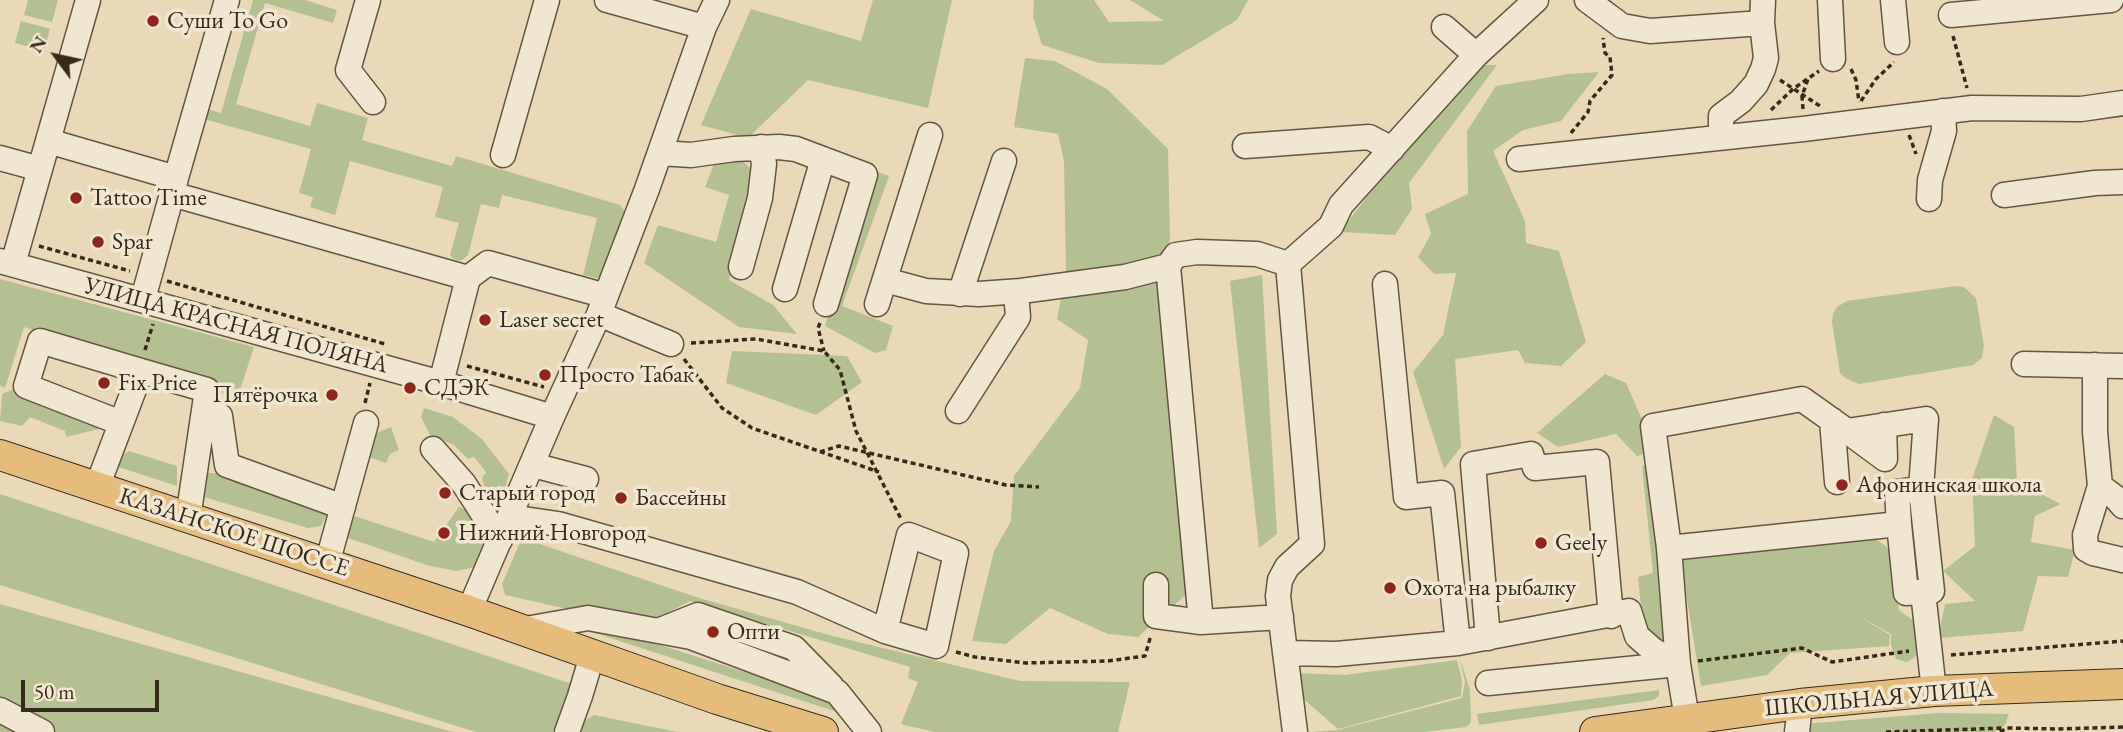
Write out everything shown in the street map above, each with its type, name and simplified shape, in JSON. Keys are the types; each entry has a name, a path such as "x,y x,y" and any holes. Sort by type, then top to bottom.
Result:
{"main road":[{"name":"КАЗАНСКОЕ ШОССЕ","path":"0,455 521,630"},
{"path":"521,630 816,730"},
{"name":"ШКОЛЬНАЯ УЛИЦА","path":"1595,732 1687,719 1729,722 1798,718 1934,691 2123,684"}],"street":[{"path":"6,263 20,241 88,0"},
{"path":"150,293 174,186 227,0"},
{"path":"503,155 547,0"},
{"path":"607,0 704,27"},
{"path":"469,611 602,305 704,27 717,0"},
{"path":"1288,264 1331,226 1341,205 1476,55 1536,0"},
{"path":"1830,0 1833,59"},
{"path":"1893,0 1897,42"},
{"path":"1952,17 2111,0"},
{"path":"364,1 348,69 376,90"},
{"path":"1597,3 1612,20 1622,26 1650,31 1762,12 1765,43 1763,69 1756,84 1741,102 1721,116 1721,137"},
{"path":"1444,27 1476,55"},
{"path":"1519,159 1803,129 1857,116 1896,117 1972,108 2081,109 2123,103"},
{"path":"1930,189 1944,131 1943,111"},
{"path":"877,304 930,135"},
{"path":"1245,146 1369,138 1392,149"},
{"path":"48,141 174,186 468,278"},
{"path":"660,153 691,155 761,146 796,149 865,175 826,304"},
{"path":"741,267 760,198 764,164 761,146"},
{"path":"0,158 40,169"},
{"path":"785,289 823,159"},
{"path":"960,294 1004,161"},
{"path":"2004,195 2123,182"},
{"path":"885,280 926,291 960,294 1016,292 1125,277 1168,266 1176,255 1197,251 1257,254 1288,264"},
{"name":"УЛИЦА КРАСНАЯ ПОЛЯНА","path":"6,263 150,293 444,372 552,416"},
{"path":"444,372 468,278 488,263 602,305 671,344"},
{"path":"1288,264 1312,544 1287,567 1280,580 1278,596 1295,732"},
{"path":"1168,266 1201,622"},
{"path":"1385,284 1406,497 1442,493 1458,643"},
{"path":"958,411 1018,317 1016,292"},
{"path":"121,423 26,386 40,341 207,390 188,517"},
{"path":"2024,364 2123,366"},
{"path":"2095,365 2095,432 2100,486 2085,535 2086,549 2123,560"},
{"path":"97,487 121,423 133,369"},
{"path":"1687,719 1678,664 1669,548 1653,426 1802,399 1885,458 1914,489"},
{"path":"220,416 227,465 343,507"},
{"path":"1840,426 1884,425 1926,419 1914,489 1932,591 1906,593 1896,492 1914,489"},
{"path":"327,564 366,423"},
{"path":"1884,425 1885,458"},
{"path":"1837,482 1840,426"},
{"path":"433,449 464,484 500,540"},
{"path":"1488,638 1473,464 1531,454 1535,468 1597,462 1611,616"},
{"path":"533,465 586,478"},
{"path":"2100,486 2123,506"},
{"path":"510,517 558,524 797,592 885,631 936,646 957,553 909,535 885,631"},
{"path":"1669,548 1899,524"},
{"path":"1156,585 1156,616 1201,622 1280,617"},
{"path":"1923,592 1934,691"},
{"path":"1285,653 1336,654 1458,643 1629,611 1637,636 1653,650 1678,664"},
{"path":"521,630 588,618 691,637 836,692 869,732"},
{"path":"567,732 592,656"},
{"path":"1488,683 1678,664"},
{"path":"0,710 42,732"}],"path":[{"path":"1564,154 1572,131 1588,112 1590,101 1612,75 1610,57 1605,53 1597,3"},
{"path":"1952,17 1972,108"},
{"path":"1857,116 1876,79 1905,51 1897,42"},
{"path":"1758,133 1765,116 1833,59 1844,63 1852,70 1856,79 1857,116"},
{"path":"1763,69 1802,96 1857,116"},
{"path":"1803,129 1802,96 1808,79"},
{"path":"1896,117 1909,134 1930,189"},
{"path":"20,241 150,293 395,346"},
{"path":"133,369 125,365 140,369 150,293"},
{"path":"826,304 818,328 824,351 840,370 856,431 909,535"},
{"path":"671,344 756,339 824,351"},
{"path":"671,344 722,408 752,428 879,472"},
{"path":"444,372 552,389"},
{"path":"818,452 839,446 867,450 1006,485 1039,487"},
{"path":"936,646 975,657 1026,663 1108,662 1145,656 1156,616"},
{"path":"1678,664 1801,648 1832,662 1913,651 1931,656 2123,640"},
{"path":"1832,662 1843,656"},
{"path":"2000,732 2007,727"},
{"path":"1886,732 2007,727 2123,727"}],"green space":[{"path":"28,0 58,0 52,22 24,15"},
{"path":"253,0 305,0 337,10 333,23 265,3 236,104 310,126 317,103 368,118 362,140 452,166 456,156 620,205 625,212 603,275 597,278 583,275 597,218 502,195 499,208 481,204 468,255 461,261 450,255 459,223 435,217 443,187 350,161 335,215 310,207 313,197 299,193 311,149 204,119 207,109 221,113"},
{"path":"873,0 952,0 928,108 808,80 748,138 701,125 751,9 861,41"},
{"path":"1034,0 1094,0 1109,22 1164,21 1130,0 1248,0 1237,20 1162,65 1099,63 1042,45 1033,17"},
{"path":"21,21 50,29 44,51 15,43"},
{"path":"1025,58 1055,61 1107,89 1168,149 1170,238 1164,280 1188,593 1138,637 1108,634 1050,608 1006,644 972,641 994,551 1011,521 1014,476 1080,388 1088,340 1057,319 1066,270 1064,161 1058,134 1014,127"},
{"path":"1475,65 1497,65 1409,183 1412,209 1395,235 1340,232 1389,168"},
{"path":"1599,72 1561,121 1523,130 1493,151 1525,221 1526,243 1559,251 1586,342 1561,366 1525,363 1518,350 1455,359 1461,447 1444,469 1413,372 1443,335 1456,273 1434,274 1418,257 1431,234 1425,214 1468,194 1467,131 1496,86"},
{"path":"740,158 753,171 746,219 729,280 773,305 797,334 739,327 644,263 658,225 716,242 729,195 705,187 715,161"},
{"path":"872,170 889,176 842,306 893,326 886,350 875,353 825,326"},
{"path":"1262,275 1277,534 1259,548 1230,281"},
{"path":"0,279 254,347 237,399 217,392 215,388 24,327 5,388 0,386"},
{"path":"1964,287 1976,298 1984,346 1982,358 1973,365 1859,384 1840,373 1832,322 1837,307 1847,301"},
{"path":"732,351 847,356 862,382 816,415 726,383"},
{"path":"1605,374 1626,383 1647,431 1652,452 1637,456 1616,434 1558,447 1537,433"},
{"path":"16,388 103,428 66,437 65,431 30,417 22,426 0,421 2,394"},
{"path":"424,408 453,417 482,439 509,474 501,502 487,496 482,478 486,472 474,457 468,459 454,445 430,435 421,417"},
{"path":"1994,415 2014,427 2017,482 2061,504 2035,516 2031,542 2075,550 2068,577 2038,576 2023,631 1938,638 1945,604 1975,601 1943,571 1975,546 1972,479"},
{"path":"391,427 399,450 390,454 386,463 366,456 372,438"},
{"path":"129,451 177,466 177,486 109,464"},
{"path":"1649,465 1669,649 1654,639 1643,625 1638,577 1653,573 1642,466"},
{"path":"196,473 222,473 330,508 321,526 308,528 204,497 197,487"},
{"path":"0,494 578,686 563,724 552,732 476,732 0,585"},
{"path":"459,507 473,512 484,532 483,555 474,567 457,571 430,566 348,538 351,515 434,542"},
{"path":"1871,535 1893,552 1899,610 1915,622 1919,650 1914,658 1907,662 1896,659 1891,645 1891,634 1857,615 1890,635 1889,646 1790,653 1767,675 1701,686 1679,550"},
{"path":"522,538 696,597 829,635 1020,681 1130,682 1118,732 934,732 901,724 918,682 908,678 910,667 690,601 657,618 563,608 505,595 502,584"},
{"path":"0,604 453,732 0,732"},
{"path":"586,630 660,645 829,699 837,712"},
{"path":"1459,656 1470,690 1471,722 1466,727 1425,732 1312,732 1337,730 1462,698 1465,682"},
{"path":"1457,660 1462,680 1461,696 1338,729 1300,696 1295,673 1345,675"},
{"path":"1659,690 1659,696 1653,700 1479,725 1477,714"},
{"path":"1939,713 2009,714 2005,725 1995,732 1805,732 1803,724"},
{"path":"594,715 678,732 563,732"}],"place":[{"name":"Суши To Go","path":"153,21"},
{"name":"Tattoo Time","path":"76,198"},
{"name":"Spar","path":"98,242"},
{"name":"Laser secret","path":"485,320"},
{"name":"Просто Табак","path":"545,375"},
{"name":"Fix Price","path":"104,383"},
{"name":"СДЭК","path":"410,388"},
{"name":"Пятёрочка","path":"332,395"},
{"name":"Афонинская школа","path":"1842,485"},
{"name":"Старый город","path":"445,493"},
{"name":"Бассейны","path":"621,498"},
{"name":"Нижний Новгород","path":"444,533"},
{"name":"Geely","path":"1541,543"},
{"name":"Охота на рыбалку","path":"1390,588"},
{"name":"Опти","path":"713,632"}]}
